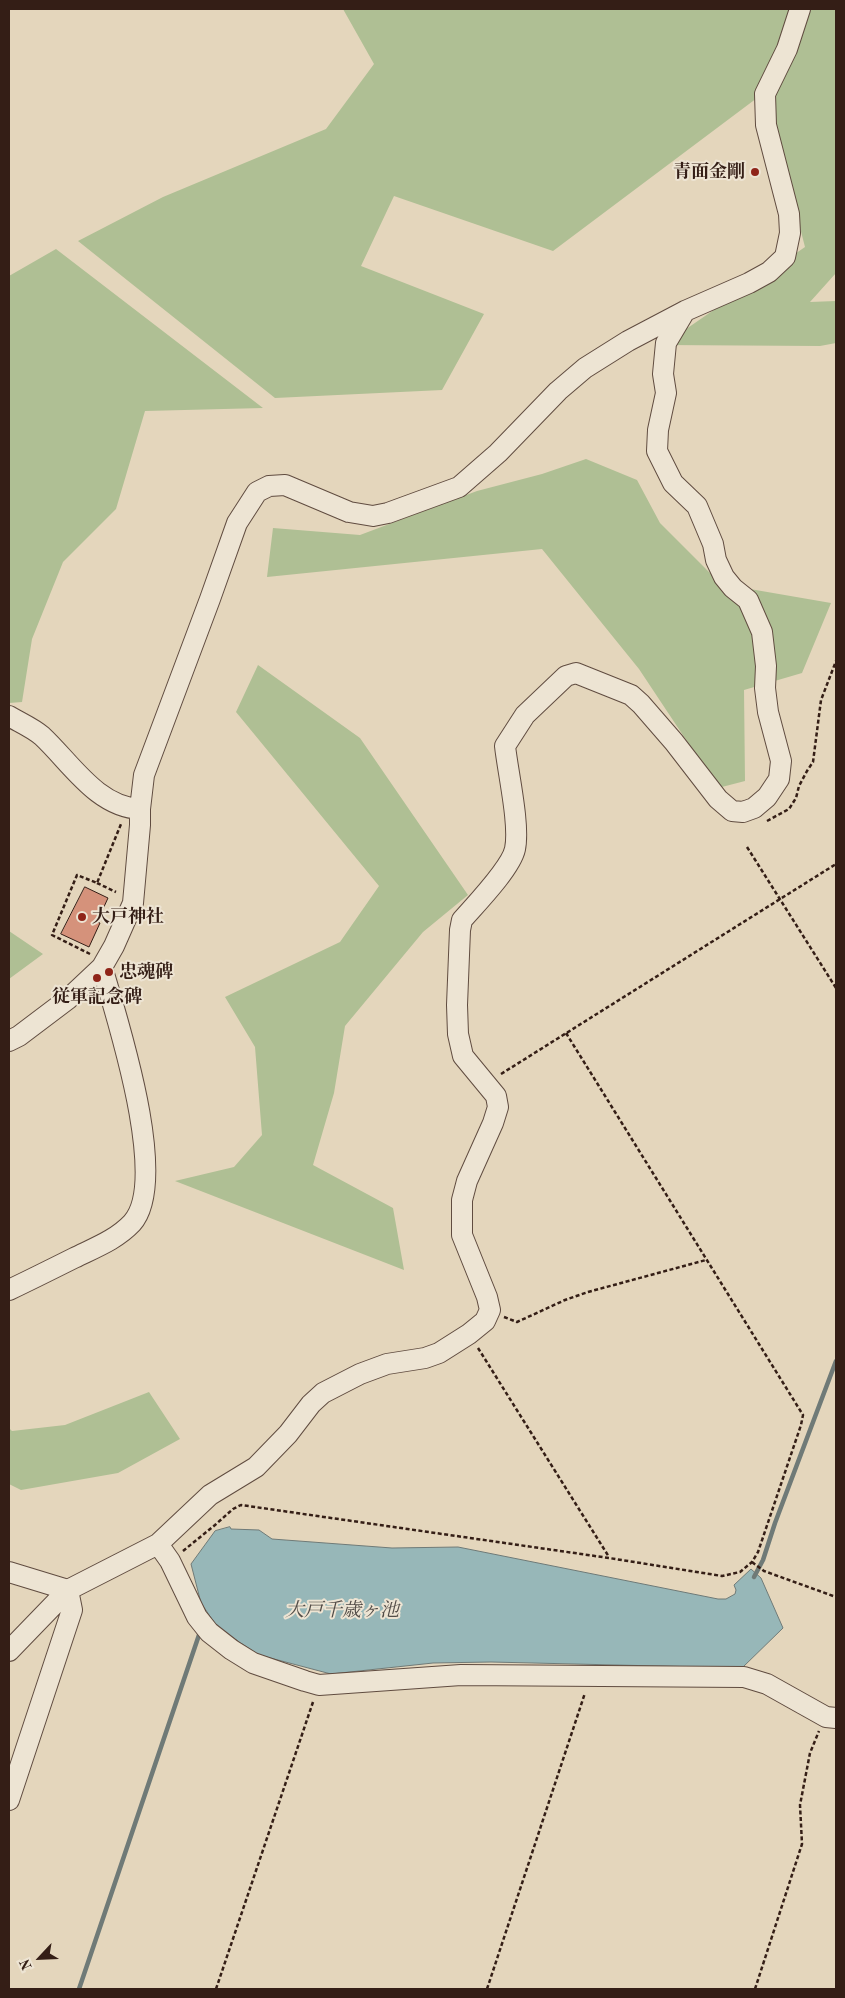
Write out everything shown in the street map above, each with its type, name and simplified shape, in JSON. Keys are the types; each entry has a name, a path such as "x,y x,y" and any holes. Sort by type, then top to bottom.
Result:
{"street":[{"path":"9,1041 19,1036 68,999 102,968 133,904 140,825 134,809 144,775 237,523 257,492 269,486 285,485 349,512 373,516 388,513 459,486 498,453 558,391 585,368 685,311 749,283 769,272 785,257 790,233 790,214 766,125 765,94 787,49 800,9"},
{"path":"9,1651 68,1590 158,1544 210,1495 256,1467 288,1434 311,1404 323,1393 360,1374 387,1364 425,1358 439,1353 469,1334 485,1321 490,1310 487,1297 462,1235 462,1200 467,1181 493,1124 498,1107 496,1096 463,1056 458,1034 457,1005 460,930 462,920 508,864 515,850 516,831 505,746 525,715 566,676 576,673 631,695 674,742 718,799 732,811 743,812 754,808 767,797 779,779 781,761 768,712 762,632 748,600 733,588 724,576 716,560 713,544 697,506 673,483 657,451 658,430 666,393 663,374 666,343 685,311"},
{"path":"9,716 40,735 102,797 134,809"},
{"path":"9,1290 113,1239 133,1222 142,1203 147,1178 137,1103 124,1043 102,968"},
{"path":"158,1544 170,1561 197,1617 209,1632 253,1663 319,1685 461,1674 744,1677 767,1684 831,1718"},
{"path":"9,1572 68,1590"},
{"path":"9,1800 72,1610 68,1590"}],"path":[{"path":"97,884 134,809"},
{"path":"747,847 836,988"},
{"path":"488,1085 506,1069 836,864"},
{"path":"95,946 91,955 52,935 77,875 118,893"},
{"path":"170,1561 215,1526 233,1509 241,1505 722,1576 740,1572 752,1562 758,1552 802,1425 802,1415 566,1033"},
{"path":"490,1310 517,1322 565,1300 588,1292 706,1260"},
{"path":"469,1334 609,1558"},
{"path":"752,1562 764,1572 836,1597"},
{"path":"487,1989 590,1675"},
{"path":"216,1989 319,1685"},
{"path":"755,1989 802,1844 800,1804 810,1752 831,1718"}],"green space":[{"path":"343,9 836,9 836,273 810,302 836,301 836,343 820,346 663,345 805,247 765,92 553,251 394,196 361,266 484,314 442,390 275,398 78,241 163,197 326,129 374,64"},
{"path":"56,249 263,408 145,411 116,509 63,562 32,639 22,702 9,703 9,276"},
{"path":"586,459 637,480 660,523 721,584 831,603 802,673 744,690 745,781 718,788 639,669 542,549 267,577 273,528 360,535 477,491 542,474"},
{"path":"258,665 360,738 468,895 423,932 345,1026 334,1093 313,1165 393,1208 404,1270 175,1181 234,1167 262,1135 255,1047 225,997 340,942 379,886 236,712"},
{"path":"9,931 43,954 9,979"},
{"path":"149,1392 180,1439 118,1473 21,1490 9,1484 9,1428 12,1431 65,1425"}],"water":[{"name":"大戸千歳ヶ池","path":"230,1527 231,1529 259,1530 272,1539 392,1548 458,1547 718,1599 726,1599 735,1594 734,1585 751,1569 761,1578 783,1628 742,1668 491,1662 433,1663 331,1674 259,1655 218,1628 201,1603 191,1564 215,1531"}],"building":[{"name":"大戸神社","path":"85,887 108,898 97,922 100,923 89,947 61,934"}],"waterway":[{"path":"754,1577 763,1560 836,1361"},
{"path":"79,1989 200,1632"}],"place":[{"name":"青面金剛","path":"755,172"},
{"name":"大戸神社","path":"82,917"},
{"name":"忠魂碑","path":"109,972"},
{"name":"従軍記念碑","path":"97,978"}]}
